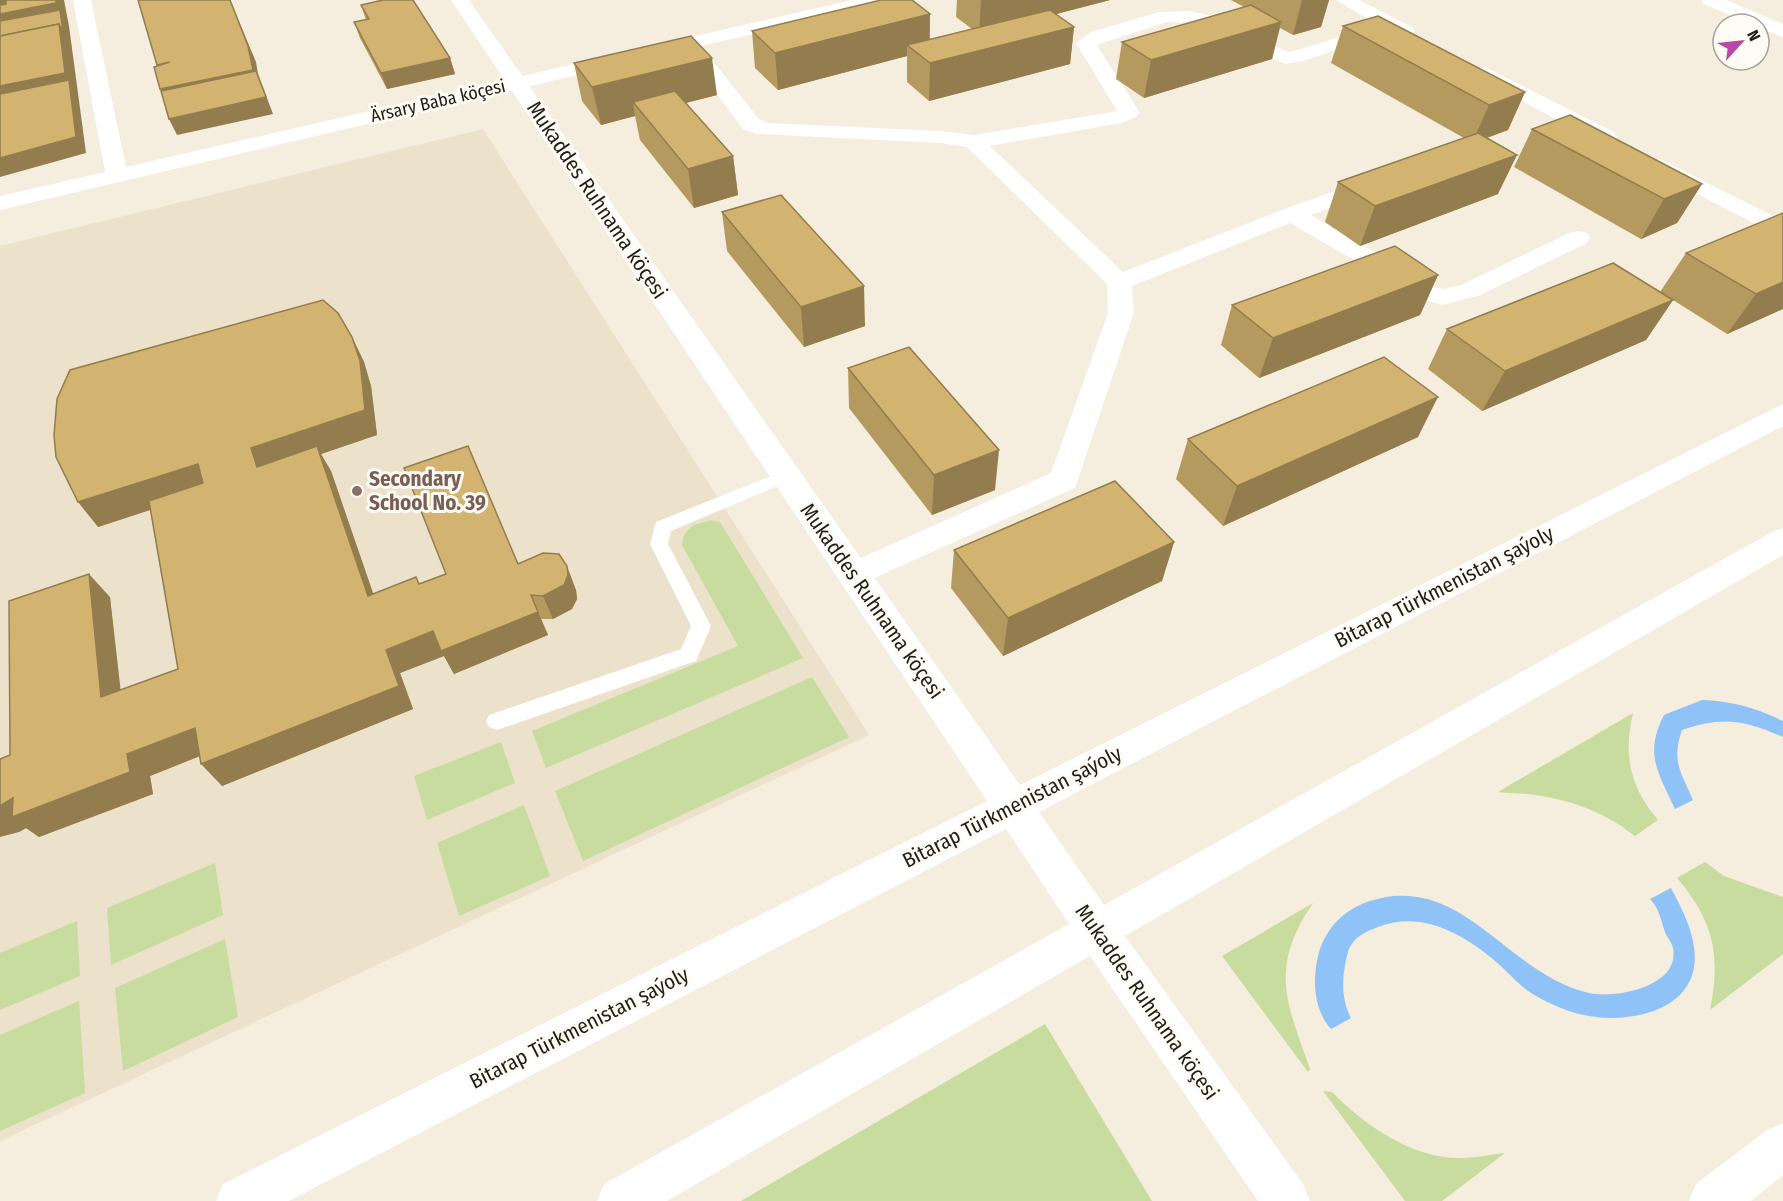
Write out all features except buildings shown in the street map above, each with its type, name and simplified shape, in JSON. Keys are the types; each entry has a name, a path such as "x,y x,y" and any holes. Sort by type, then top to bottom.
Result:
{"street":[{"path":"82,0 117,176"},
{"name":"Mukaddes Ruhnama köçesi","path":"460,0 1097,930 1286,1201"},
{"name":"Ärsary Baba köçesi","path":"0,203 876,0"},
{"path":"1345,0 1425,42"},
{"path":"1710,0 1783,31"},
{"path":"688,44 751,124 765,129 941,137 974,142 1122,117 1129,113 1086,43 1098,36 1166,15 1190,16 1209,21 1285,58 1296,57 1394,26"},
{"path":"1467,64 1625,147"},
{"path":"854,575 1064,480 1121,313 1119,282 974,142"},
{"path":"1646,159 1783,231"},
{"path":"1119,282 1392,177"},
{"path":"1292,214 1428,293 1442,297 1469,291 1578,238"},
{"name":"Bitarap Türkmenistan şaýoly","path":"240,1201 1783,414"},
{"path":"621,1201 1783,540"},
{"path":"1713,1201 1783,1146"}],"lane":[{"path":"497,721 689,655 701,626 659,544 663,527 786,476"}],"shaded area":[{"name":"Secondary School No. 39","path":"483,129 869,735 0,1141 0,246"}],"green space":[{"path":"711,520 720,522 803,658 546,768 532,731 738,646 682,545 685,534 691,527"},
{"path":"812,677 849,737 583,861 555,791"},
{"path":"1633,713 1629,743 1631,770 1648,808 1658,820 1635,836 1612,820 1576,804 1536,795 1498,792"},
{"path":"501,742 515,783 427,820 414,776"},
{"path":"524,805 550,876 459,916 437,843"},
{"path":"1705,862 1724,876 1783,897 1783,954 1710,1010 1715,972 1712,940 1699,909 1677,878"},
{"path":"215,863 223,915 111,965 107,908"},
{"path":"1313,903 1299,926 1286,966 1289,1004 1310,1069 1308,1072 1222,956"},
{"path":"77,921 80,976 0,1010 0,953"},
{"path":"225,939 238,1017 123,1071 115,988"},
{"path":"79,1001 85,1093 0,1131 0,1035"},
{"path":"1045,1024 1152,1201 741,1201"},
{"path":"1323,1091 1332,1092 1359,1117 1408,1147 1445,1157 1463,1158 1505,1153 1442,1201 1405,1201"}],"water":[{"path":"1702,700 1734,704 1773,716 1783,721 1783,737 1757,727 1733,722 1710,723 1682,730 1677,758 1681,774 1693,800 1675,809 1656,763 1655,741 1664,715"},
{"path":"1671,888 1691,932 1694,947 1693,970 1685,988 1671,1002 1653,1011 1610,1018 1569,1011 1528,991 1482,950 1454,933 1425,923 1409,921 1394,922 1378,927 1360,936 1350,947 1344,969 1343,985 1345,1002 1351,1018 1331,1029 1317,1003 1315,972 1322,943 1331,928 1343,915 1358,906 1367,902 1400,896 1430,900 1457,912 1533,967 1560,983 1589,993 1629,992 1657,981 1667,972 1673,961 1673,948 1658,910 1650,899"}],"place":[{"name":"Secondary School No. 39","path":"357,491"}]}
